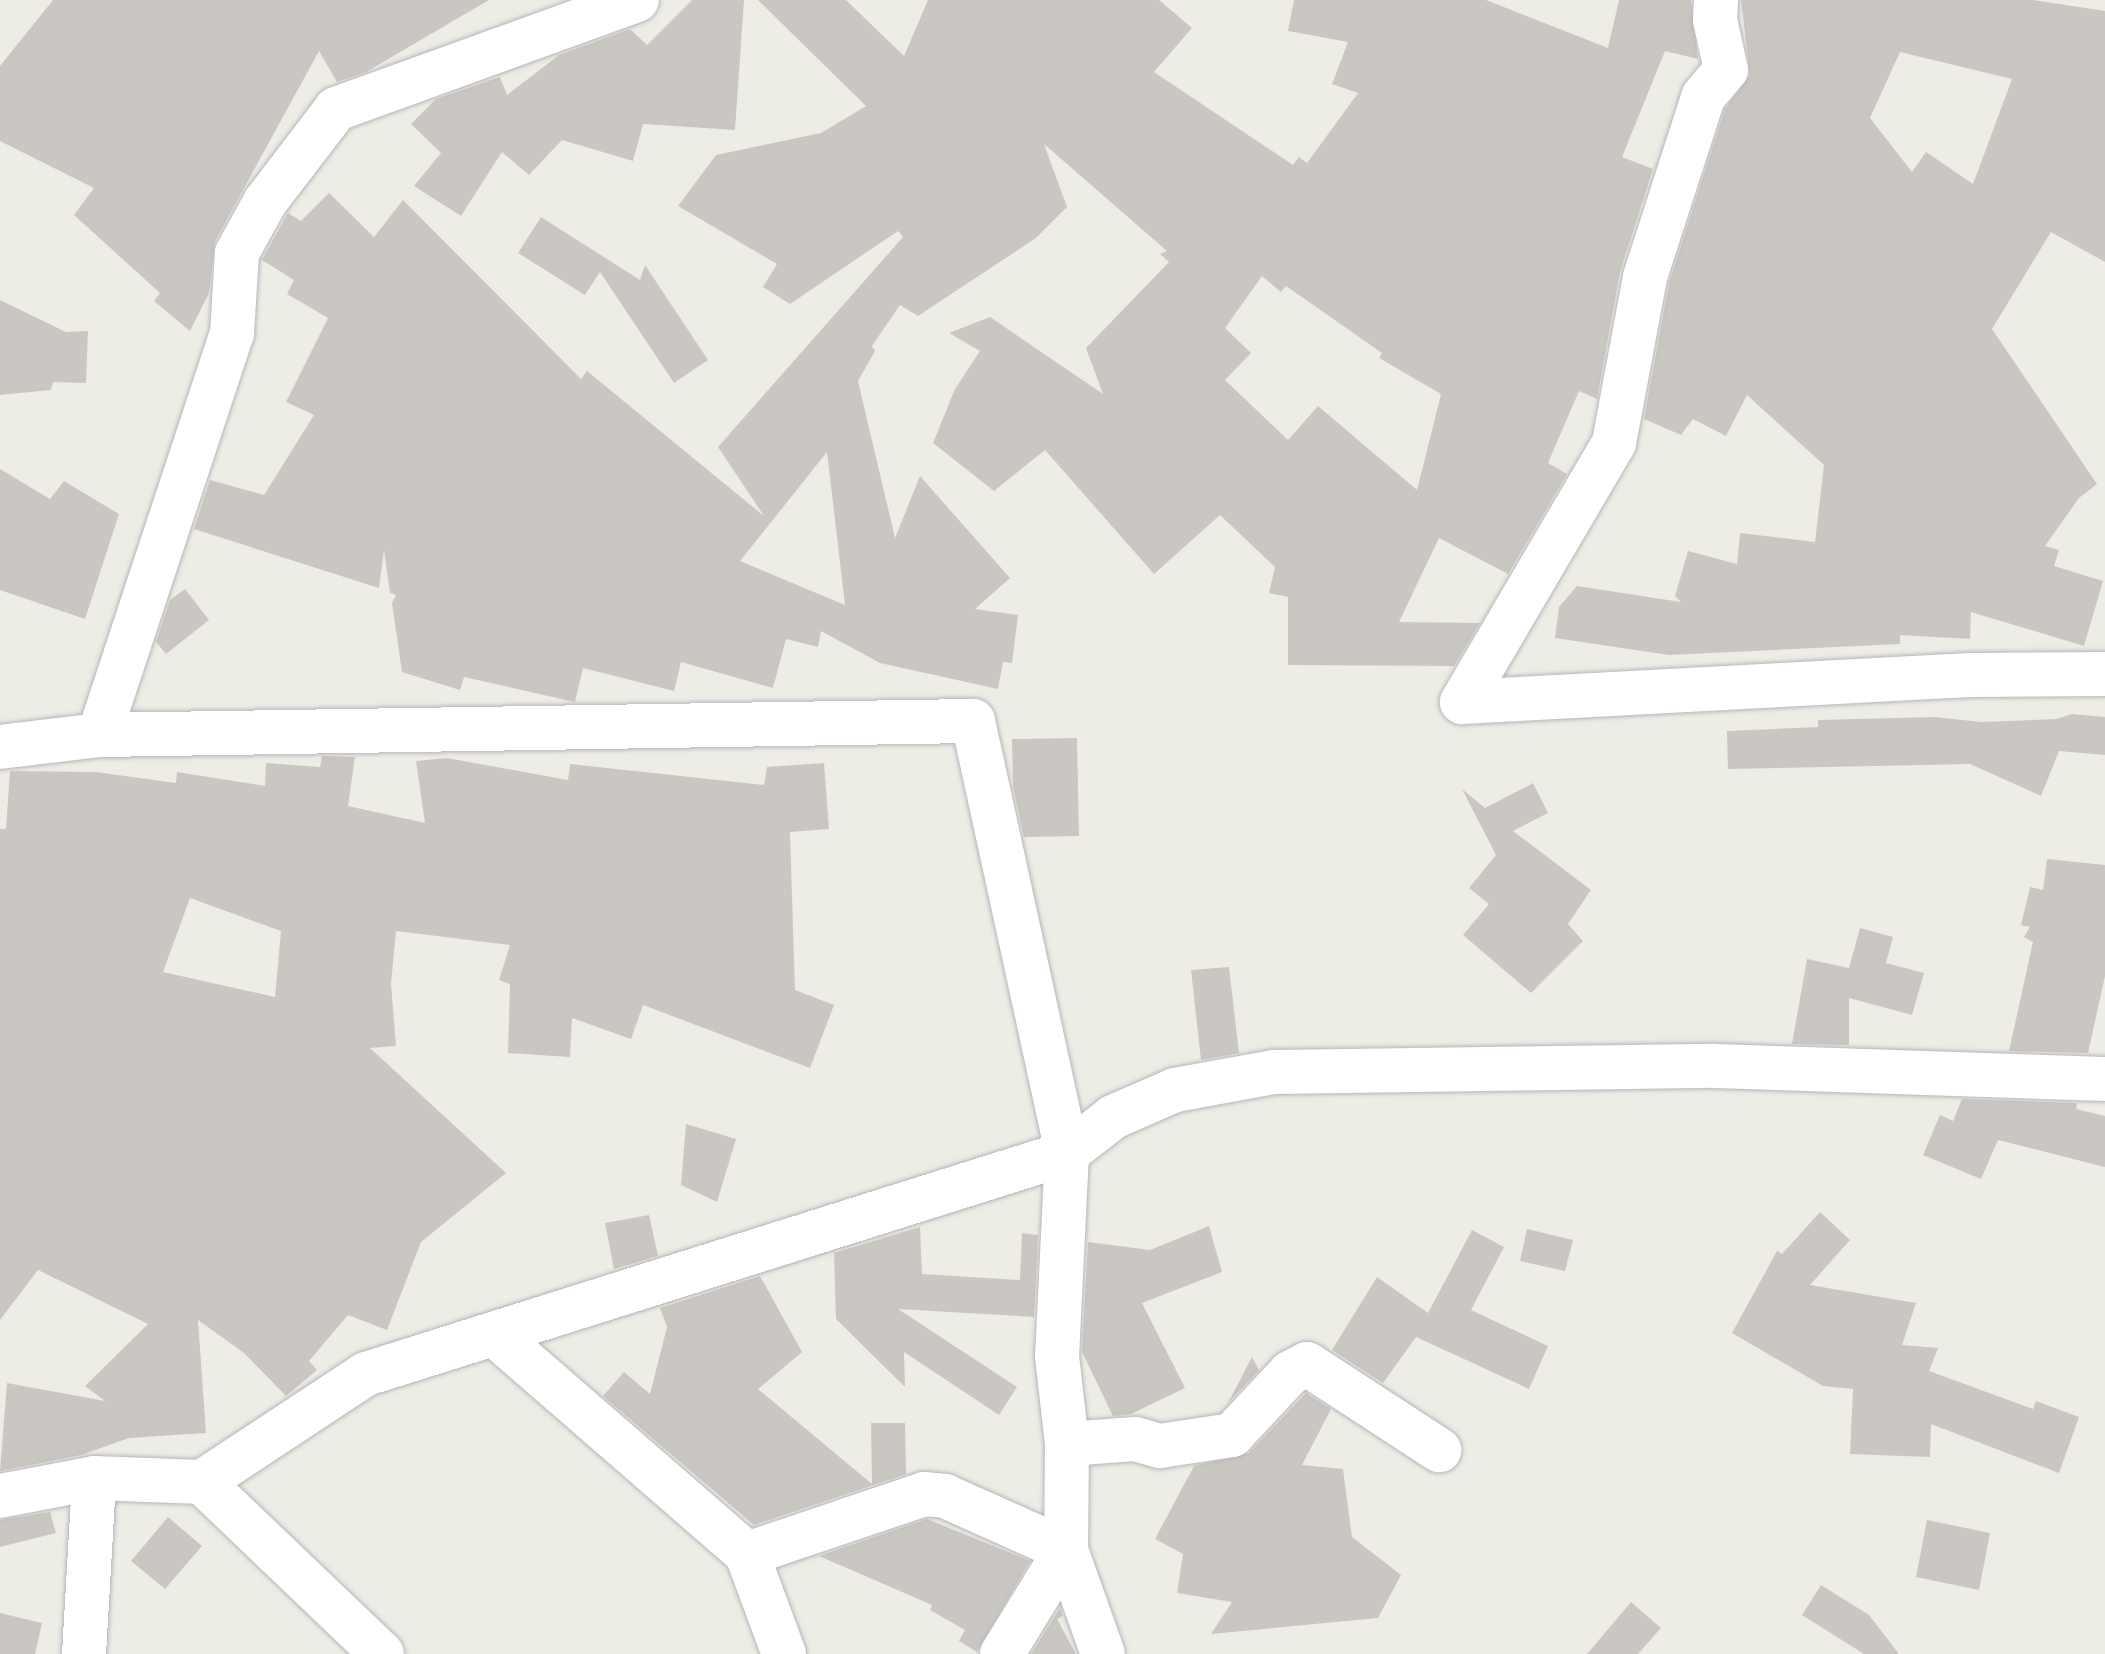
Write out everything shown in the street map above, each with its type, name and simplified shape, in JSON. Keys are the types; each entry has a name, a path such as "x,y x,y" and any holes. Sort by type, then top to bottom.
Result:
{"street":[{"path":"99,735 232,334 237,253 265,202 336,109 637,0"},
{"path":"1716,0 1715,20 1726,70 1703,97 1645,277 1614,443 1462,702 1971,675 2105,674"},
{"path":"0,747 99,735 973,721 1067,1153 1057,1356 1067,1444 1066,1550 1103,1654"},
{"path":"0,1496 94,1478 202,1482 366,1374 1067,1153 1113,1117 1175,1090 1274,1072 1715,1066 2105,1079"},
{"path":"494,1334 747,1554 784,1654"},
{"path":"1067,1444 1135,1439 1160,1446 1232,1435 1290,1373 1307,1364 1439,1450"},
{"path":"84,1654 94,1478"},
{"path":"202,1482 382,1654"},
{"path":"747,1554 924,1494 945,1496 1066,1550"},
{"path":"1002,1654 1066,1550"}],"building":[{"path":"53,0 489,0 366,72 337,82 319,51 215,241 209,293 190,331 154,301 160,293 74,215 94,188 0,141 0,66"},
{"path":"692,0 744,0 735,130 643,124 633,161 562,140 529,175 502,152 461,216 414,186 441,153 411,124 436,99 500,77 507,95 559,55 630,29 647,45"},
{"path":"758,0 846,0 904,56 928,0 1159,0 1192,28 1154,72 1293,165 1299,157 1307,163 1358,93 1332,84 1348,42 1288,31 1294,0 1486,0 1608,48 1619,0 1691,0 1698,59 1665,51 1622,157 1653,169 1620,272 1597,399 1579,391 1548,463 1567,474 1508,574 1439,538 1399,622 1480,623 1454,666 1288,665 1288,597 1269,593 1275,567 1220,515 1154,574 1045,450 994,491 933,443 955,389 980,351 949,333 990,317 1103,394 1086,348 1169,262 1160,254 1167,251 1044,144 1067,207 1036,238 918,316 900,305 872,346 875,351 858,381 895,538 920,476 1010,578 975,609 1018,615 1012,663 1003,662 998,689 880,663 821,631 818,647 786,639 773,688 681,662 674,691 583,668 575,702 464,677 460,690 402,672 392,603 396,595 390,593 384,550 379,588 194,529 210,480 264,495 314,415 286,402 328,318 287,294 294,280 262,260 288,213 301,221 329,193 374,237 403,200 581,379 587,371 764,516 718,447 903,237 898,231 790,304 763,287 777,264 678,206 716,155 821,133 866,106","holes":["1262,276 1281,292 1286,286 1382,353 1379,358 1441,394 1417,490 1318,406 1288,440 1225,380 1251,353 1225,328","827,452 845,605 740,561"]},
{"path":"1741,0 2033,0 2105,11 2105,262 2051,232 1992,329 2097,484 2079,498 2045,546 2059,550 2054,566 2103,581 2084,646 1971,612 1970,639 1900,635 1900,644 1669,655 1555,638 1559,607 1577,586 1681,602 1675,596 1688,551 1737,564 1740,533 1815,542 1824,465 1747,395 1726,436 1693,419 1681,435 1644,419 1669,283 1725,109 1750,75","holes":["1900,52 2012,79 1973,184 1926,152 1912,172 1870,118"]},
{"path":"541,217 640,280 645,265 708,360 674,383 600,272 585,295 518,253"},
{"path":"0,300 66,332 88,331 86,383 53,382 51,390 0,395"},
{"path":"0,469 50,499 64,481 119,514 85,619 0,590"},
{"path":"185,589 209,620 166,654 156,642 170,600"},
{"path":"2072,714 2105,717 2105,755 2059,751 2041,796 1970,764 1728,769 1727,731 1818,727 1818,720 1935,717 1981,722 2057,719"},
{"path":"1077,738 1079,836 1024,837 1013,787 1012,739"},
{"path":"322,756 355,757 348,806 425,823 416,761 447,758 568,780 570,764 764,785 767,767 824,763 829,829 790,832 795,990 834,1005 810,1068 643,1005 631,1039 572,1018 570,1057 508,1053 510,984 499,980 510,945 396,931 391,984 396,1046 370,1048 506,1173 421,1242 387,1330 348,1315 309,1361 317,1370 286,1396 244,1353 198,1320 206,1433 129,1438 81,1455 0,1471 7,1383 105,1401 85,1386 148,1324 38,1270 0,1320 0,829 6,829 10,771 96,772 176,783 177,772 265,786 266,763 320,767","holes":["190,898 281,931 275,997 163,972"]},
{"path":"1533,783 1548,813 1513,831 1591,890 1568,924 1583,941 1531,993 1463,935 1489,904 1469,888 1496,855 1462,789 1485,808"},
{"path":"2047,859 2105,865 2105,976 2088,1053 2009,1051 2033,942 2024,937 2030,927 2021,925 2030,887 2043,890"},
{"path":"1860,928 1893,937 1886,963 1924,973 1912,1015 1849,998 1849,1045 1792,1044 1807,959 1849,968"},
{"path":"1229,967 1239,1053 1201,1060 1191,970"},
{"path":"1962,1099 2077,1103 2076,1109 2105,1116 2105,1167 1998,1140 1981,1179 1923,1155 1940,1115 1953,1121"},
{"path":"686,1124 736,1139 717,1202 681,1185"},
{"path":"1820,1212 1850,1240 1810,1285 1916,1303 1902,1345 1938,1348 1929,1371 2033,1409 2036,1401 2079,1417 2059,1473 1931,1424 1930,1457 1850,1454 1853,1389 1823,1386 1732,1333 1777,1251 1782,1254"},
{"path":"649,1215 658,1256 614,1269 605,1223"},
{"path":"1209,1226 1222,1272 1142,1303 1185,1388 1131,1414 1113,1416 1082,1352 1088,1242 1150,1250"},
{"path":"920,1227 922,1274 1020,1280 1022,1233 1038,1235 1034,1317 898,1309 1017,1387 999,1415 904,1352 905,1387 836,1319 834,1253"},
{"path":"1527,1229 1573,1240 1565,1271 1520,1261"},
{"path":"1472,1230 1504,1247 1471,1310 1548,1346 1529,1389 1416,1337 1383,1383 1332,1350 1377,1277 1428,1313"},
{"path":"760,1276 802,1352 758,1389 872,1484 871,1423 905,1423 906,1474 754,1525 603,1396 624,1372 650,1394 667,1327 660,1308"},
{"path":"1252,1357 1259,1370 1228,1403"},
{"path":"1306,1393 1331,1409 1302,1465 1343,1469 1352,1537 1401,1575 1378,1618 1211,1634 1232,1602 1177,1593 1183,1554 1155,1539 1194,1466 1249,1453"},
{"path":"50,1512 56,1533 0,1547 0,1520"},
{"path":"168,1517 202,1546 165,1589 131,1561"},
{"path":"927,1519 1030,1561 977,1652 959,1641 965,1630 930,1610 932,1605 819,1556"},
{"path":"1927,1520 1990,1533 1979,1590 1916,1577"},
{"path":"1821,1585 1869,1615 1899,1654 1864,1654 1802,1615"},
{"path":"1631,1602 1661,1628 1638,1654 1587,1654"},
{"path":"1060,1608 1063,1616 1057,1619 1076,1654 1031,1654"},
{"path":"0,1613 42,1623 35,1654 0,1654"}]}
